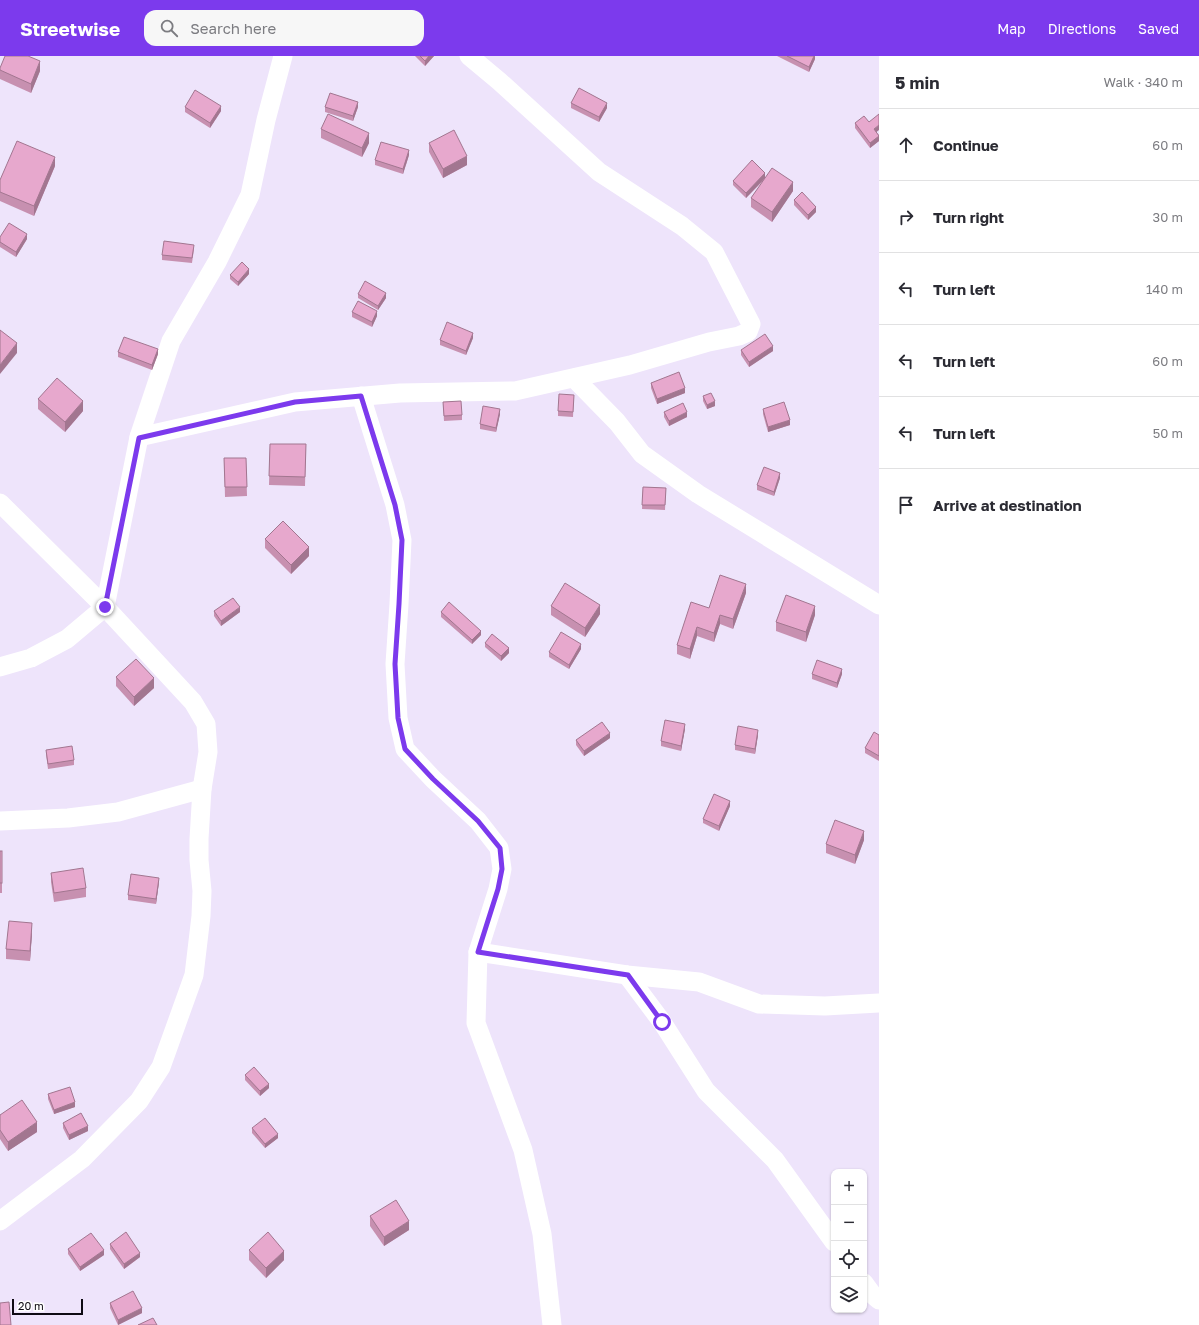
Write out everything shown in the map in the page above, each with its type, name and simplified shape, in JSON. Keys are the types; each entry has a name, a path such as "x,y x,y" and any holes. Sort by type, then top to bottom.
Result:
{"street":[{"path":"0,667 31,658 67,638 105,607 139,438 171,341 217,262 250,195 266,120 284,56"},
{"path":"139,438 295,402 400,393 515,391 630,365 709,342 739,336 748,332 751,324 714,252 682,226 599,172 500,81 469,56"},
{"path":"574,378 617,422 642,454 698,494 879,605"},
{"path":"361,396 395,505 402,540 395,664 398,718 405,749 433,779 478,821 500,848 502,869 498,889 478,952 476,1023 522,1150 542,1234 552,1325"},
{"path":"0,503 105,607 193,702 206,724 208,752 202,789 199,860 202,891 201,916 194,975 161,1067 138,1101 82,1159 0,1221"},
{"path":"0,821 68,818 118,812 202,789"},
{"path":"478,952 628,975 699,982 759,1004 825,1006 879,1003"},
{"path":"628,975 662,1022 706,1091 775,1160 833,1241"},
{"path":"867,1287 879,1300"}],"building":[{"path":"5,56 28,56 40,61 31,84 0,70"},
{"path":"420,56 429,56 425,61"},
{"path":"787,56 814,56 809,67"},
{"path":"579,88 607,103 599,117 571,103"},
{"path":"195,90 221,106 210,123 185,107"},
{"path":"330,93 358,102 353,116 325,107"},
{"path":"328,114 369,133 362,148 321,129"},
{"path":"879,114 879,125 874,129 879,136 870,143 855,123 864,116 869,122"},
{"path":"454,130 467,156 443,169 429,143"},
{"path":"17,141 55,157 34,206 0,192 0,180"},
{"path":"381,142 409,150 403,169 375,160"},
{"path":"752,160 765,173 746,193 733,181"},
{"path":"772,168 793,182 772,212 751,198"},
{"path":"802,192 816,207 808,215 794,200"},
{"path":"9,223 27,234 16,252 0,242 0,237"},
{"path":"164,241 194,245 192,258 162,255"},
{"path":"242,262 249,269 238,282 230,275"},
{"path":"365,281 386,293 378,306 358,294"},
{"path":"358,301 377,311 372,322 352,312"},
{"path":"447,322 473,333 466,351 440,340"},
{"path":"0,330 17,343 0,365"},
{"path":"765,334 773,346 749,362 741,350"},
{"path":"124,337 158,349 152,365 118,352"},
{"path":"679,372 685,388 657,399 651,383"},
{"path":"57,378 83,401 65,422 38,399"},
{"path":"711,393 715,401 707,405 703,396"},
{"path":"559,394 574,395 573,412 558,411"},
{"path":"461,401 462,415 444,416 443,402"},
{"path":"784,402 790,420 768,427 763,409"},
{"path":"683,403 687,412 669,421 664,412"},
{"path":"483,406 500,409 496,428 480,424"},
{"path":"270,444 306,444 305,477 269,476"},
{"path":"224,458 246,458 247,487 225,487"},
{"path":"764,467 780,473 774,492 757,485"},
{"path":"643,487 666,488 665,505 642,505"},
{"path":"283,521 309,547 291,565 265,539"},
{"path":"720,575 746,584 733,619 720,615 714,633 697,627 690,649 677,645 691,602 709,608"},
{"path":"565,583 600,605 585,628 551,606"},
{"path":"786,595 815,606 806,632 776,622"},
{"path":"233,598 240,607 221,621 214,611"},
{"path":"449,602 481,631 472,640 441,612"},
{"path":"561,632 581,644 569,665 549,652"},
{"path":"492,634 509,648 501,656 485,643"},
{"path":"136,659 154,678 134,697 116,677"},
{"path":"817,660 842,669 837,683 812,674"},
{"path":"665,720 685,724 681,746 661,741"},
{"path":"602,722 610,733 584,751 576,740"},
{"path":"738,726 758,730 755,749 735,745"},
{"path":"874,732 879,735 879,756 865,748"},
{"path":"72,746 74,760 48,764 46,750"},
{"path":"714,794 730,801 719,826 703,819"},
{"path":"835,820 864,831 855,855 826,844"},
{"path":"0,851 2,851 2,883 0,883"},
{"path":"83,868 86,888 54,893 51,873"},
{"path":"131,874 159,878 156,899 128,895"},
{"path":"9,921 32,923 30,951 6,949"},
{"path":"254,1067 269,1084 260,1091 245,1075"},
{"path":"70,1087 75,1102 54,1110 48,1094"},
{"path":"22,1100 37,1122 8,1142 0,1130 0,1115"},
{"path":"81,1113 88,1126 69,1135 63,1123"},
{"path":"265,1118 278,1134 265,1144 252,1128"},
{"path":"396,1200 409,1221 384,1237 370,1216"},
{"path":"126,1232 140,1253 124,1264 110,1244"},
{"path":"268,1232 284,1251 266,1268 249,1250"},
{"path":"91,1233 104,1250 80,1267 68,1249"},
{"path":"133,1291 142,1308 118,1320 110,1303"},
{"path":"9,1302 11,1325 0,1325 0,1303"},
{"path":"153,1318 157,1325 138,1325"}],"route":[{"path":"105,607 139,438 295,402 361,396 395,505 402,540 395,664 398,718 405,749 433,779 478,821 500,848 502,869 498,889 478,952 628,975 662,1022"}]}
